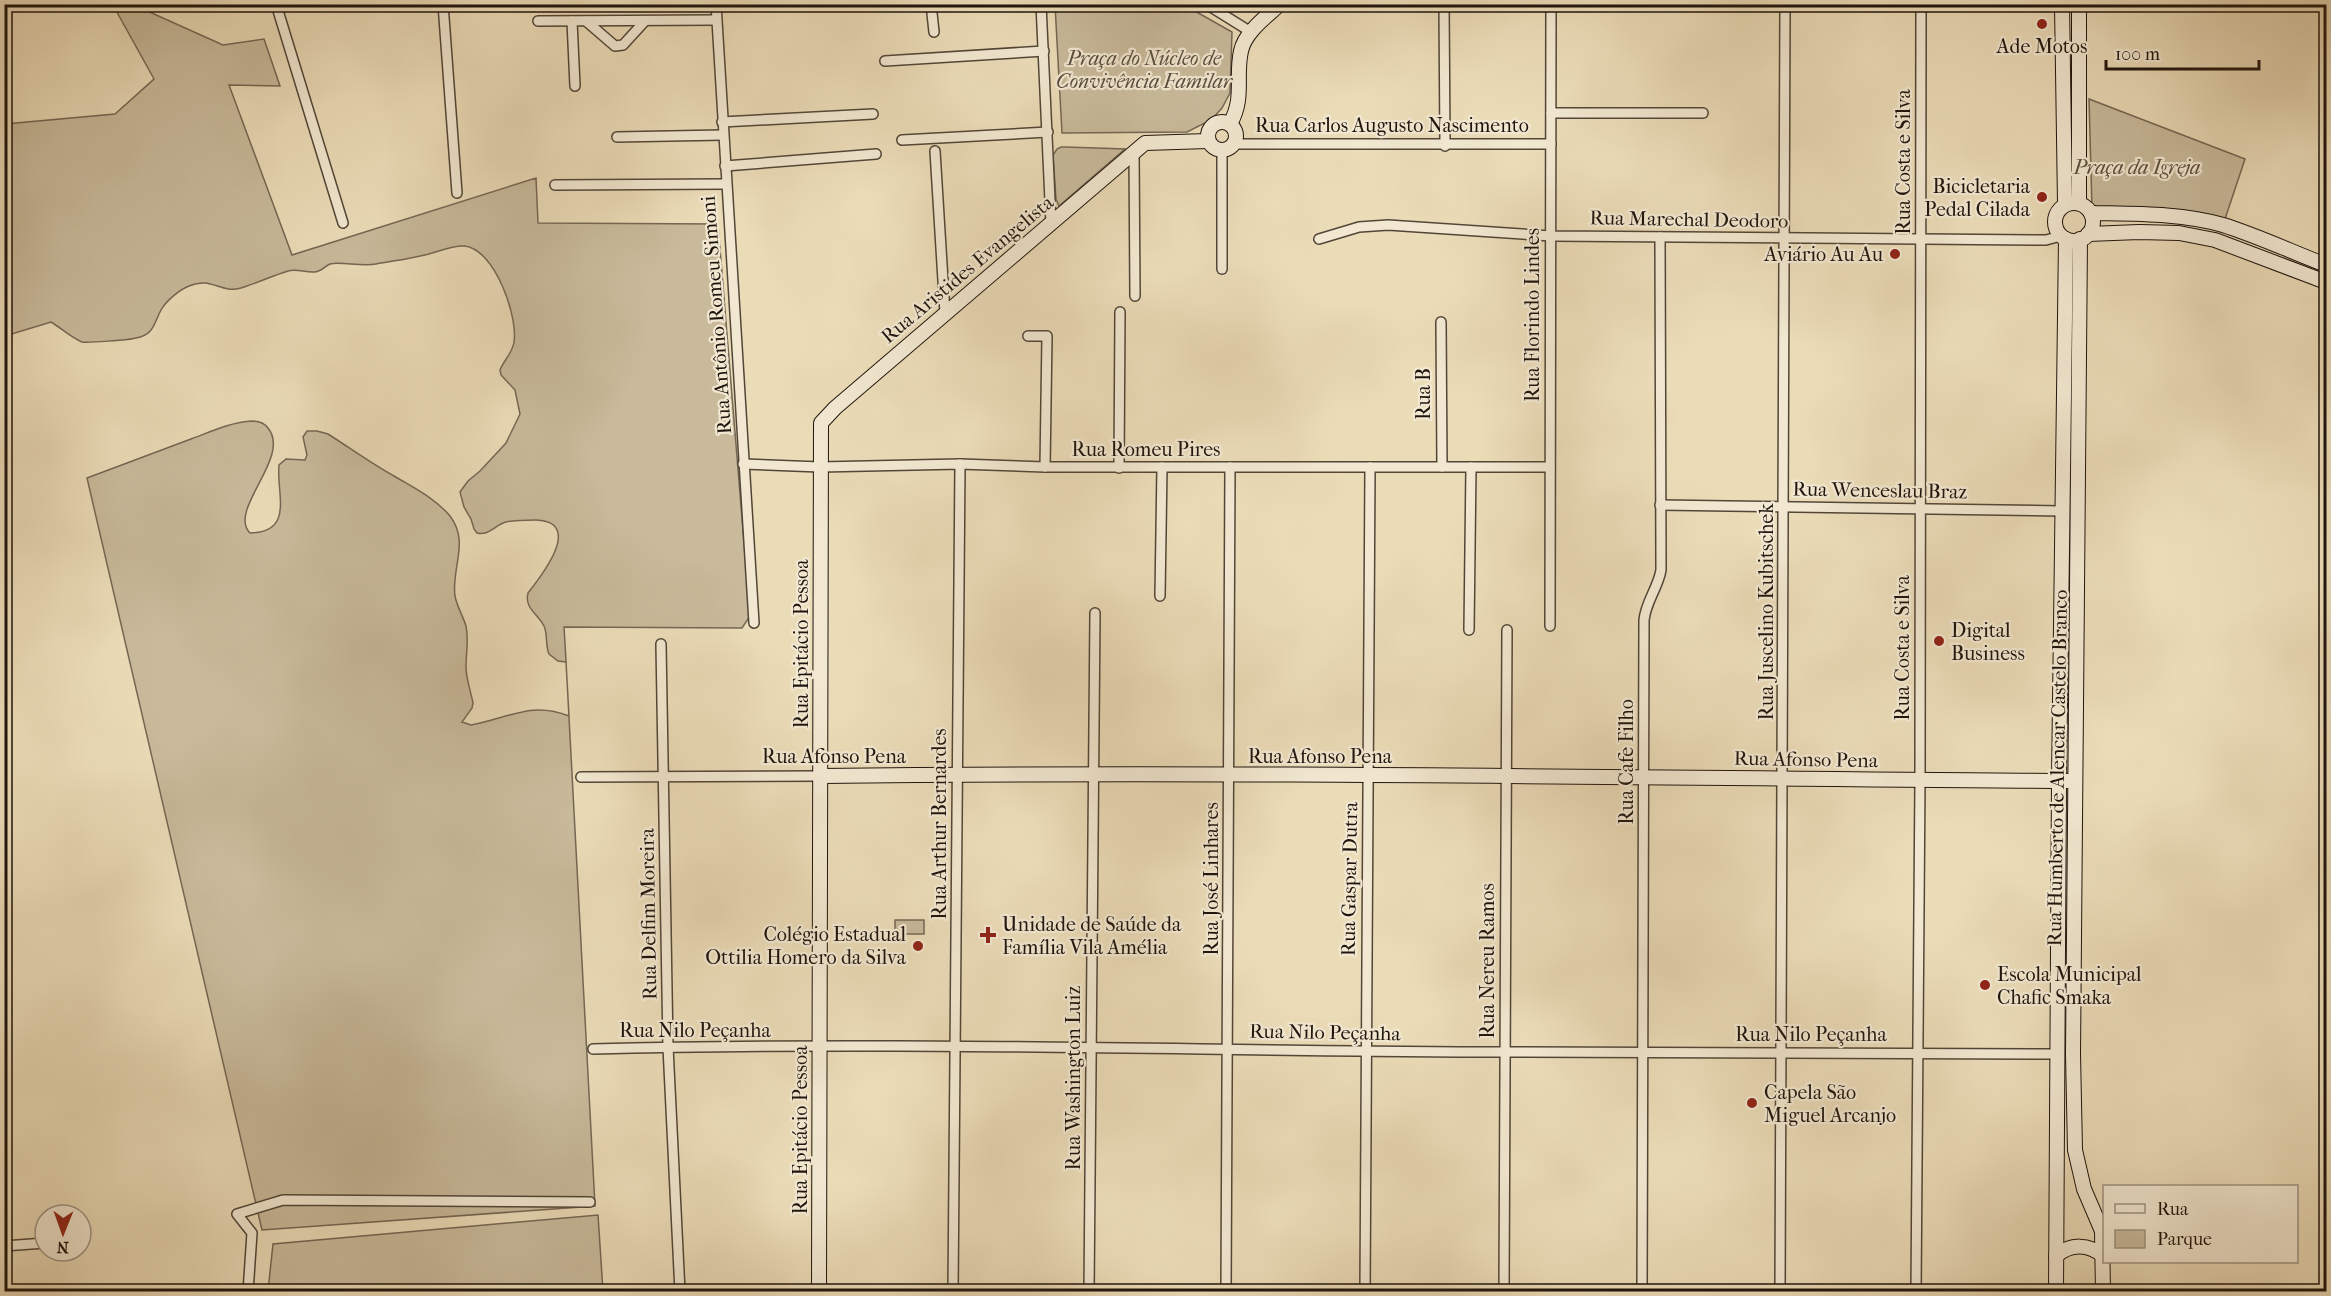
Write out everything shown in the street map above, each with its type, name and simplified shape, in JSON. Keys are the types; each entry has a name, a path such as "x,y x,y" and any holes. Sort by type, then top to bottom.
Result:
{"street":[{"path":"276,4 343,223"},
{"path":"443,4 457,193"},
{"name":"Rua Antônio Romeu Simoni","path":"716,4 754,623"},
{"path":"931,4 934,32"},
{"path":"1041,4 1051,224"},
{"path":"1206,4 1251,32"},
{"path":"1230,124 1239,101 1241,50 1251,32 1280,4"},
{"path":"1444,4 1445,146"},
{"name":"Rua Florindo Lindes","path":"1550,626 1551,4"},
{"name":"Rua Juscelino Kubitschek","path":"1780,1292 1785,4"},
{"name":"Rua Costa e Silva","path":"1916,1292 1920,779 1921,4"},
{"path":"2062,4 2065,204"},
{"path":"2079,4 2079,203"},
{"path":"538,21 716,20"},
{"path":"572,21 575,86"},
{"path":"586,21 619,47 645,21"},
{"path":"885,61 1044,51"},
{"path":"1551,113 1703,113"},
{"path":"722,122 873,114"},
{"path":"1222,269 1228,147 1236,135 1230,124 1221,121 1213,124 1208,132 1208,141 1214,148 1228,147"},
{"path":"902,140 1048,132"},
{"path":"618,137 723,135"},
{"name":"Rua Aristides Evangelista","path":"819,429 824,418 835,408 1145,143 1208,141"},
{"name":"Rua Carlos Augusto Nascimento","path":"1228,147 1551,144"},
{"path":"935,151 945,313"},
{"path":"1134,153 1136,296"},
{"path":"725,166 876,154"},
{"path":"555,185 726,184"},
{"path":"2084,237 2093,222 2091,213 2079,203 2065,204 2058,211 2055,219 2056,228 2063,237 2084,237 2139,232 2180,233 2215,240 2326,282"},
{"path":"2091,213 2166,215 2223,225 2326,265"},
{"path":"2199,237 2202,221"},
{"name":"Rua Marechal Deodoro","path":"1319,239 1359,227 1388,225 1551,236 1921,240 2046,240 2063,237"},
{"name":"Rua Cafe Filho","path":"1642,1292 1644,620 1647,602 1657,587 1661,570 1660,237"},
{"name":"Rua Humberto de Alencar Castelo Branco","path":"2056,1292 2063,237"},
{"name":"Rua Humberto de Alencar Castelo Branco","path":"2084,237 2073,1054 2075,1150 2084,1189 2102,1230 2103,1292"},
{"path":"2285,266 2291,251"},
{"path":"1119,468 1120,312"},
{"name":"Rua B","path":"1441,322 1442,467"},
{"path":"1028,336 1047,336 1045,468"},
{"name":"Rua Epitácio Pessoa","path":"819,429 821,777 819,1292"},
{"name":"Rua Romeu Pires","path":"743,464 820,467 960,464 1045,468 1550,467"},
{"name":"Rua Arthur Bernardes","path":"953,1292 960,464"},
{"name":"Rua José Linhares","path":"1226,1292 1230,467"},
{"name":"Rua Gaspar Dutra","path":"1365,1292 1371,467"},
{"path":"1469,630 1471,467"},
{"path":"1160,596 1162,468"},
{"name":"Rua Wenceslau Braz","path":"1660,505 2062,511"},
{"path":"2062,511 2079,512"},
{"name":"Rua Washington Luiz","path":"1089,1292 1095,613"},
{"name":"Rua Nereu Ramos","path":"1504,1292 1507,630"},
{"name":"Rua Delfim Moreira","path":"661,644 668,1047 680,1292"},
{"name":"Rua Afonso Pena","path":"581,777 1644,776 2075,781"},
{"name":"Rua Nilo Peçanha","path":"593,1049 668,1047 1092,1048 2056,1054"},
{"path":"248,1292 252,1233 237,1214 283,1200 590,1202"},
{"path":"4,1246 33,1244"},
{"path":"2056,1256 2066,1249 2077,1246 2094,1249 2103,1256"}],"green space":[{"path":"113,5 134,5 223,45 264,39 280,86 229,85 292,255 536,178 538,223 718,224 750,616 742,628 564,627 566,661 567,685 566,662 558,661 549,654 544,626 530,607 527,598 556,550 557,529 549,523 520,520 502,523 489,532 477,533 464,507 460,492 506,443 520,414 515,390 501,375 500,370 514,342 508,301 495,271 476,250 460,246 376,264 334,263 320,271 288,271 234,289 197,283 185,288 169,300 147,334 132,339 82,342 51,322 5,336 5,124 115,114 154,79"},
{"name":"Praça do Núcleo de Convivência Familar","path":"1055,5 1192,5 1193,10 1232,32 1230,93 1222,108 1211,120 1187,132 1062,133"},
{"name":"Praça da Igreja","path":"2089,99 2245,159 2223,225 2092,209"},
{"path":"1061,147 1125,149 1059,206 1056,199 1053,155"},
{"path":"259,422 268,428 273,440 272,453 246,511 245,523 250,533 264,531 273,526 278,518 280,509 279,465 286,459 305,460 307,455 303,437 307,431 328,434 431,499 450,516 456,526 459,545 454,586 457,604 466,626 466,672 473,703 462,722 471,725 531,710 543,710 569,716 595,1206 262,1230 87,478 236,423"},
{"path":"895,920 924,920 924,934 895,934"},
{"path":"598,1215 603,1291 268,1291 273,1244"}],"place":[{"name":"Ade Motos","path":"2042,24"},
{"name":"Bicicletaria Pedal Cilada","path":"2042,197"},
{"name":"Aviário Au Au","path":"1895,254"},
{"name":"Digital Business","path":"1939,641"},
{"name":"Unidade de Saúde da Família Vila Amélia","path":"988,935"},
{"name":"Colégio Estadual Ottilia Homero da Silva","path":"918,946"},
{"name":"Escola Municipal Chafic Smaka","path":"1985,985"},
{"name":"Capela São Miguel Arcanjo","path":"1752,1103"}]}
